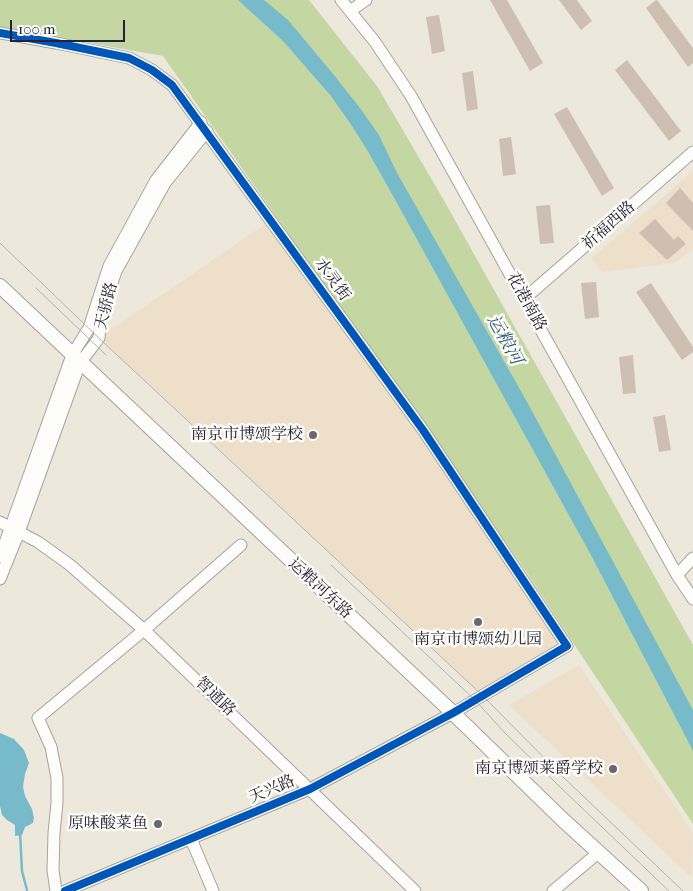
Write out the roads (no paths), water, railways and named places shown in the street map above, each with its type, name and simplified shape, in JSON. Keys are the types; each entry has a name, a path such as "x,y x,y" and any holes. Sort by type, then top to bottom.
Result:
{"main road":[{"name":"运粮河东路","path":"0,286 641,891"}],"street":[{"name":"花港南路","path":"341,0 375,42 411,96 678,575 690,585 693,599"},
{"path":"350,11 366,0"},
{"name":"水灵街","path":"0,33 129,58 152,70 172,85 423,430 567,646"},
{"name":"天骄路","path":"0,579 15,529 76,359 99,338 101,316 116,271 165,183 204,127"},
{"name":"祈福西路","path":"524,299 693,152"},
{"name":"智通路","path":"0,522 38,542 70,565 144,630 415,891"},
{"name":"天骄路","path":"0,557 15,529"},
{"path":"56,891 53,870 57,778 51,747 38,718 144,630 241,545"},
{"path":"678,575 693,558"},
{"name":"天兴路","path":"65,891 310,789 453,713 567,646"},
{"path":"191,839 213,891"},
{"path":"553,891 598,852"}],"water":[{"path":"238,0 264,0 288,20 334,75 379,135 397,173 526,400 693,710 693,751 592,557 366,148 331,96 283,41"},
{"path":"0,733 14,739 24,750 29,763 23,787 34,818 33,823 25,827 22,835 15,836 15,825 2,815 0,806"}],"waterway":[{"path":"20,832 22,871 27,890"}],"tram line":[{"path":"0,243 103,342 482,695 563,777 683,891"},
{"path":"36,288 106,355"},
{"path":"331,565 475,700 505,733 669,891"}],"place":[{"name":"南京市博颂学校","path":"313,435"},
{"name":"南京市博颂幼儿园","path":"478,622"},
{"name":"南京博颂莱爵学校","path":"613,769"},
{"name":"原味酸菜鱼","path":"158,824"}],"water label":[{"name":"运粮河","path":"504,340"}]}
